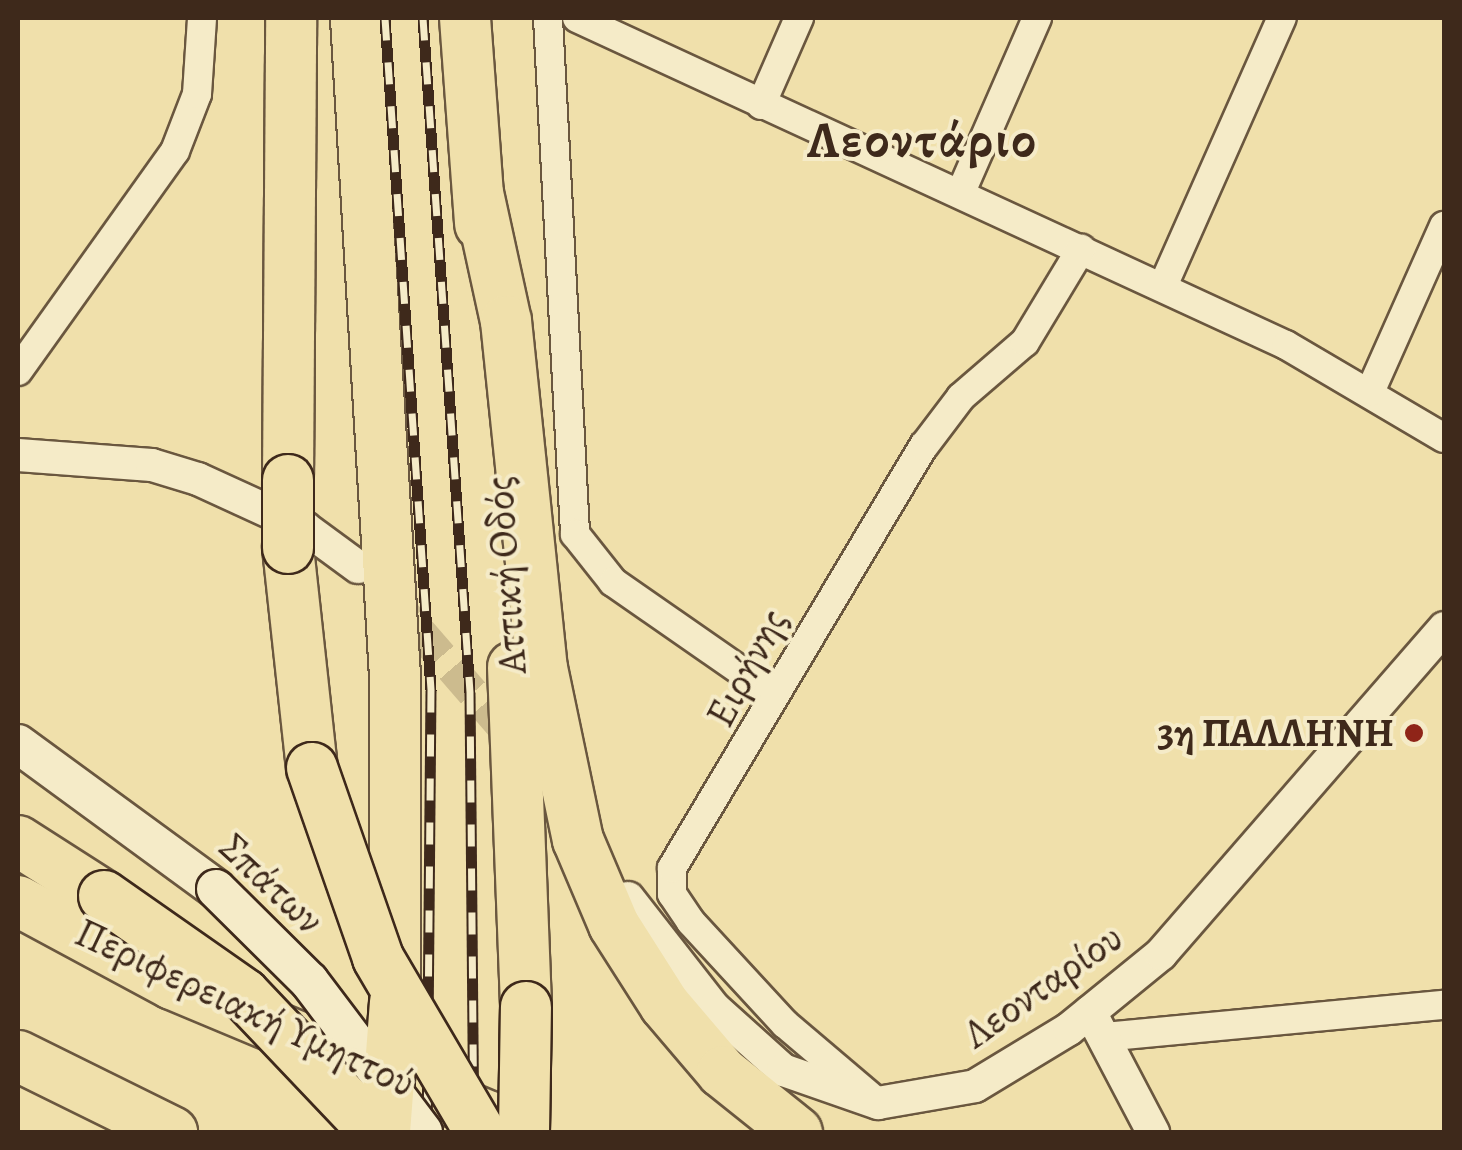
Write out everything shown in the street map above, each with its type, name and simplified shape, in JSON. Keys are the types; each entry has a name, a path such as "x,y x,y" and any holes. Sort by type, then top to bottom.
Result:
{"highway":[{"path":"291,18 288,548 312,768 378,958 455,1124"},
{"path":"356,18 395,676 394,1002 386,1132"},
{"name":"Αττική Οδός","path":"465,18 520,791 527,1132"},
{"path":"478,193 506,321 544,683 578,840 614,925 665,1005 722,1072 797,1132"},
{"path":"18,840 244,994 374,1132"},
{"name":"Περιφερειακή Υμηττού","path":"18,901 172,984 455,1124 527,1132"},
{"path":"18,1056 172,1132"}],"main road":[{"name":"Σπάτων","path":"18,744 216,890 455,1124"}],"street":[{"path":"18,371 176,151 198,94 202,18"},
{"path":"548,18 570,504 588,560 773,693"},
{"path":"577,18 1164,286 1370,392 1444,438"},
{"path":"761,105 799,18"},
{"path":"961,192 1037,18"},
{"path":"1164,286 1282,18"},
{"path":"1370,392 1444,226"},
{"name":"Ειρήνης","path":"878,1103 784,1024 672,894 683,844 741,766 773,693 945,416 1025,342 1081,249"},
{"path":"18,455 132,462 198,479 306,528 358,567"},
{"name":"Λεονταρίου","path":"628,898 766,1058 820,1090 878,1103 975,1086 1096,1025 1197,917 1444,628"},
{"path":"1153,1132 1096,1025 1444,1005"}],"tunnel":[{"path":"389,596 517,744"}],"railway":[{"path":"385,18 431,690 427,1132"},
{"path":"423,18 470,692 474,1132"}],"place":[{"name":"3η ΠΑΛΛΗΝΗ","path":"1414,733"}],"district":[{"name":"Λεοντάριο","path":"923,141"}]}
